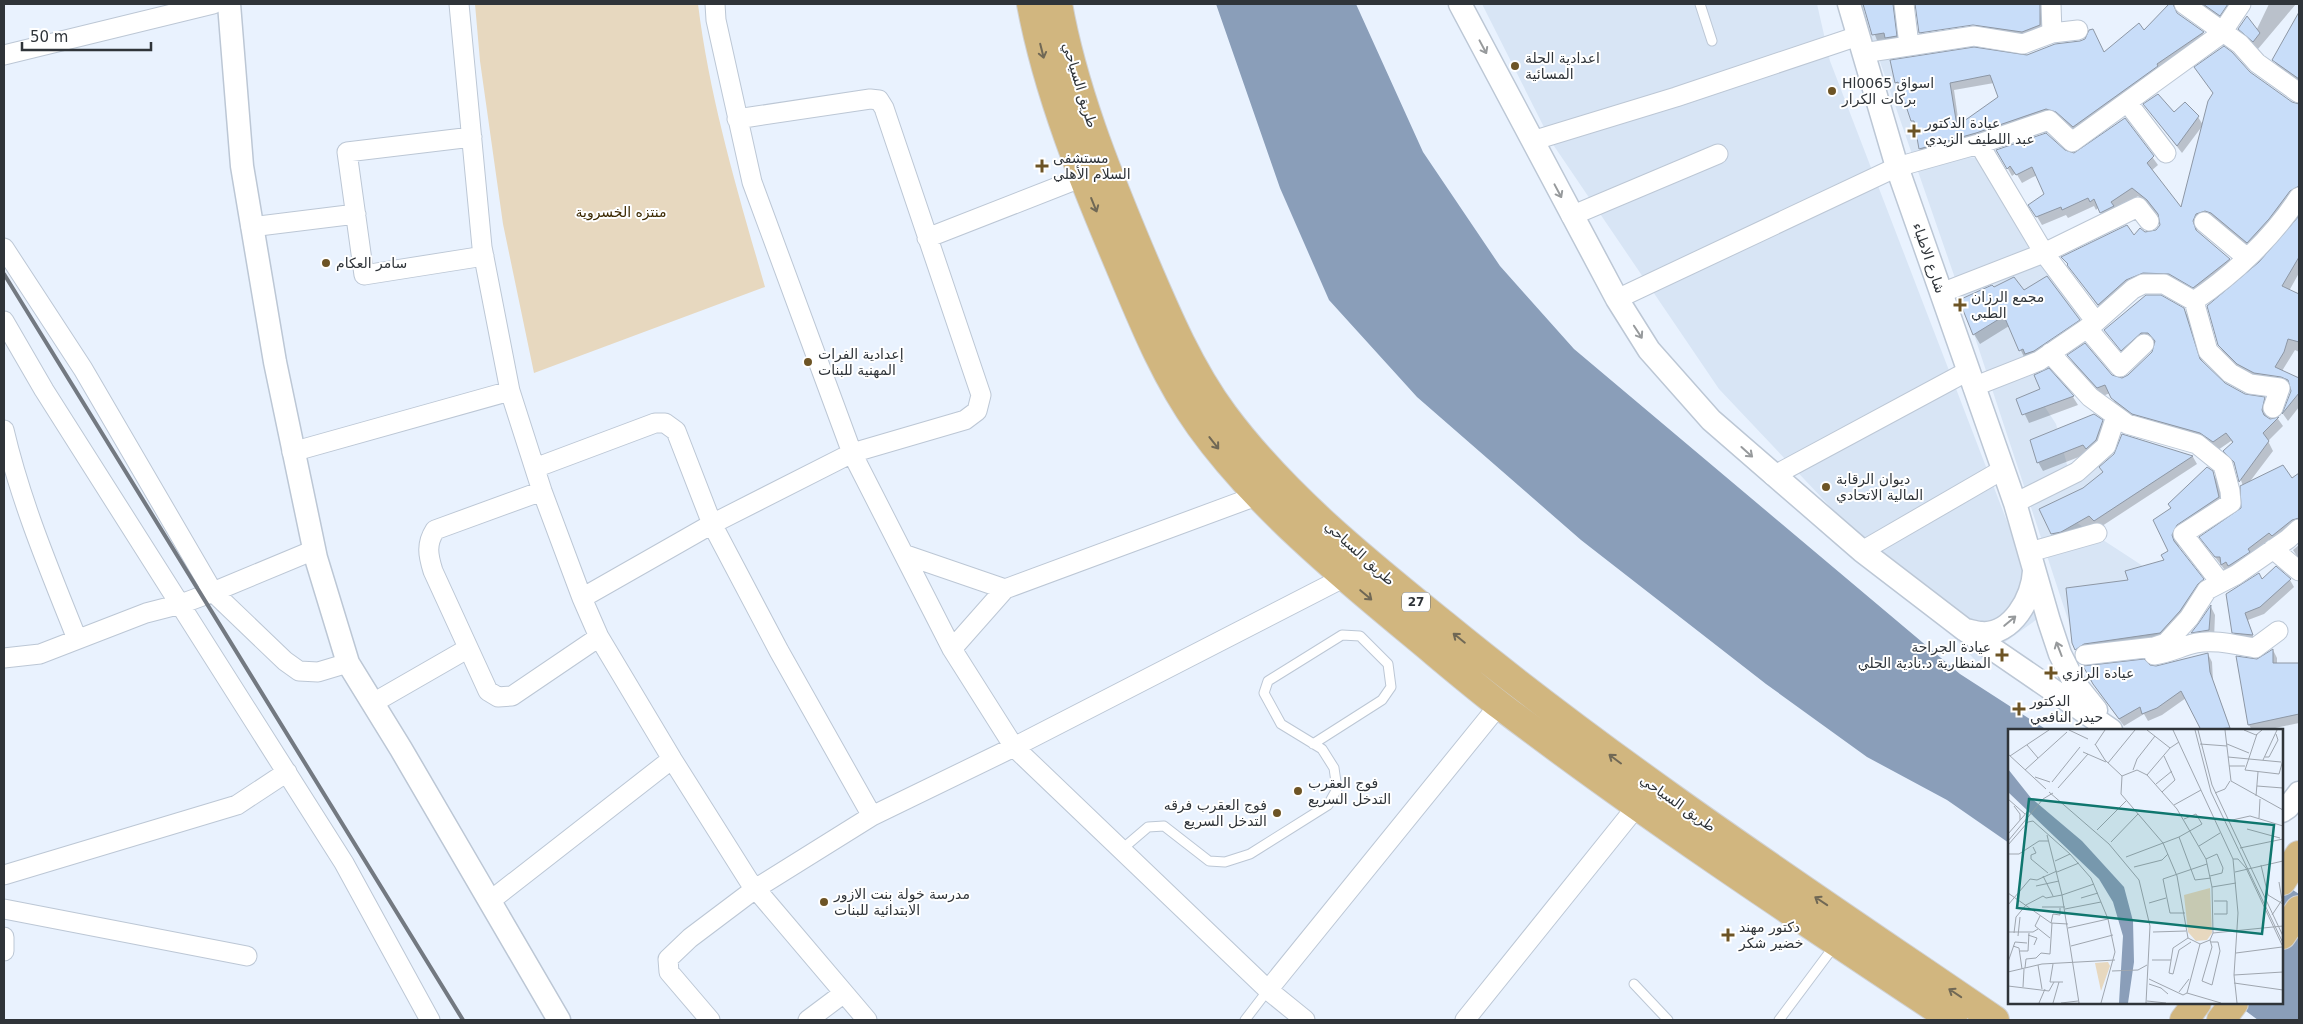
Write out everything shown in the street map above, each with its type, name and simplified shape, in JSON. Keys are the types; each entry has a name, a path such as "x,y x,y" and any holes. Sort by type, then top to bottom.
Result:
{"main road":[{"name":"طريق السياحي","path":"1031,4 1047,72 1083,177 1154,347 1181,370"},
{"name":"طريق السياحي","path":"1058,4 1072,66 1106,168 1162,304 1181,370 1200,401 1228,462 1259,495 1345,578 1499,705 1637,806 1837,943 1954,1020"},
{"name":"طريق السياحي","path":"1200,401 1248,445 1278,477 1362,558 1573,727 1652,786 1995,1020"},
{"path":"1468,679 1477,676 1482,671 1485,658"},
{"path":"1554,745 1562,729 1573,727"},
{"path":"2283,934 2299,910"},
{"path":"2221,1020 2233,1004"}],"street":[{"path":"4,55 212,4"},
{"path":"229,4 242,166 251,227 292,452 314,550 348,663 559,1020"},
{"path":"459,4 484,256 510,391 542,491 582,598 600,637 672,759 755,889 867,1020"},
{"path":"715,4 716,20 752,182 852,453 906,555 952,649 1014,747 1268,990 1305,1020"},
{"path":"1460,4 1617,299 1649,350 1711,420 1773,476 1862,551 1965,630 2110,729"},
{"name":"شارع الاطباء","path":"1849,4 1897,167 2002,470 2015,502 2060,654 2075,684 2088,702 2115,729"},
{"path":"1904,4 1909,45"},
{"path":"2051,4 2052,33"},
{"path":"2184,4 2240,44 2257,63 2299,93"},
{"path":"1617,299 1897,167 1979,144 2049,120 2072,142 2223,31 2241,4"},
{"path":"1532,141 1861,44 1909,45 1974,36 2023,44 2052,33 2078,30"},
{"path":"582,598 712,524 852,453 965,420 978,411 981,395 926,238 884,108 879,100 870,99 737,119"},
{"path":"2127,102 2166,153"},
{"path":"472,137 347,152 364,275 484,256"},
{"path":"1979,144 2044,253 2120,367 2144,344"},
{"path":"1572,216 1718,154"},
{"path":"926,238 1083,177"},
{"path":"2194,301 2215,286 2285,219 2299,197"},
{"path":"1941,293 2044,253 2138,207 2149,221"},
{"path":"251,227 356,214"},
{"path":"2204,222 2246,257"},
{"path":"4,248 82,369 213,592 285,661 299,671 318,672 348,663"},
{"path":"1773,476 1970,379 2039,361 2091,325 2133,289 2144,284 2164,284 2194,301 2208,351 2230,374 2250,384 2280,388 2273,408"},
{"path":"4,321 10,347 181,604 344,863 422,1018"},
{"path":"2050,353 2090,397 2127,424 2197,444 2223,466 2231,503 2183,534 2220,582"},
{"path":"292,452 510,391"},
{"path":"2015,502 2077,472 2106,446 2116,416"},
{"path":"535,468 656,423 665,423 676,431 712,524 779,650 872,816"},
{"path":"4,430 12,466 35,533 77,639"},
{"path":"1862,551 2002,470"},
{"path":"542,491 435,530 429,540 428,554 433,571 466,649 488,691 498,697 512,696 600,637"},
{"path":"952,649 1005,589 1259,495"},
{"path":"2085,655 2154,647 2166,643 2190,618 2207,590 2273,549 2299,529"},
{"path":"2032,559 2097,533"},
{"path":"2273,549 2299,571"},
{"path":"4,658 40,654 146,613 181,604 213,592 314,550"},
{"path":"906,555 1005,589"},
{"name":"شارع الاطباء","path":"1965,630 1982,634 1993,632 2008,624 2022,609 2030,593 2032,559"},
{"path":"710,1020 669,972 668,959 690,938 755,889 872,816 1014,747 1345,578"},
{"path":"2120,652 2128,658 2166,654 2196,643 2218,642 2255,648 2278,631"},
{"path":"373,703 466,649"},
{"path":"1268,990 1499,705"},
{"path":"490,901 672,759"},
{"path":"4,875 237,805 287,772"},
{"path":"2283,810 2299,793"},
{"path":"1465,1020 1637,806"},
{"path":"4,909 247,956"},
{"path":"4,937 4,951"},
{"path":"808,1020 844,993"}],"lane":[{"path":"1700,4 1712,41"},
{"path":"1121,850 1148,827 1164,826 1208,861 1225,862 1250,854 1328,805 1337,789 1334,768 1322,749 1313,744 1281,724 1264,693 1268,680 1342,635 1360,636 1388,664 1391,687 1382,700 1313,744"},
{"path":"1779,1020 1837,943"},
{"path":"1634,984 1668,1020"},
{"path":"1245,1020 1268,990"}],"shaded area":[{"path":"1482,4 1817,4 1830,61 2043,615 1977,662 1719,389 1552,143"},
{"path":"1860,4 1906,4 1909,37 1935,37 1938,70 1955,155 1990,160 2092,318 2045,338 2072,394 2043,404 2056,424 2068,468 2092,458 2121,491 2077,523 2149,570 2170,645 2083,665 1965,307"}],"green space":[{"name":"منتزه الخسروية","path":"475,4 698,4 717,111 765,287 534,373 503,224 480,61"}],"water":[{"path":"1216,4 1356,4 1423,152 1500,266 1574,349 1960,674 2045,729 2008,729 2008,842 1947,800 1867,757 1766,684 1581,540 1417,397 1329,300 1280,188"},
{"path":"2283,884 2299,894 2299,1020 2258,1020 2236,1004 2283,1004"}],"building":[{"path":"1863,4 1893,4 1897,36 1885,38 1884,33 1872,35"},
{"path":"1915,4 2040,4 2040,25 2022,32 1973,25 1919,33"},
{"path":"2169,4 2173,4 2177,13 2204,32 2157,64 2158,66 2073,127 2056,112 2046,109 1976,133 1919,149 1914,121 1911,121 1898,82 1895,83 1890,60 1974,47 2027,55 2055,44 2080,41 2085,39 2089,30 2093,29 2104,52 2139,23 2144,30","holes":["1990,75 1998,97 1957,126 1950,83"]},
{"path":"2203,4 2228,4 2220,16"},
{"path":"2299,12 2299,79 2272,60"},
{"path":"2247,16 2260,33 2253,42 2238,29"},
{"path":"2224,46 2250,72 2292,102 2299,104 2299,186 2290,191 2269,219 2247,243 2211,213 2205,211 2196,214 2193,221 2196,230 2230,259 2193,288 2169,274 2143,273 2126,280 2098,305 2061,257 2127,225 2134,235 2140,228 2145,232 2156,230 2160,225 2158,214 2147,200 2132,188 2111,202 2114,206 2100,213 2094,199 2090,202 2088,198 2062,210 2061,207 2036,217 2028,205 2044,194 2032,167 2016,175 2010,166 2007,169 1996,150 2046,133 2065,150 2074,153 2125,118 2154,156 2147,163 2181,207 2208,101 2213,93 2194,67"},
{"path":"2158,94 2174,112 2185,102 2199,116 2177,146 2143,104"},
{"path":"2299,216 2299,257 2282,286 2299,294 2299,342 2288,339 2284,352 2275,367 2299,378 2299,393 2282,414 2291,391 2288,380 2281,377 2254,373 2237,364 2218,345 2207,306 2259,262"},
{"path":"2047,276 2080,320 2034,351 2025,354 2023,349 2019,351 2004,316 1973,335 1959,300 1992,285 1994,287 2014,277 2024,290"},
{"path":"2146,295 2161,295 2184,308 2200,359 2225,383 2245,394 2265,397 2262,410 2264,415 2270,419 2279,417 2263,433 2269,441 2239,482 2234,462 2223,451 2233,442 2226,433 2213,442 2200,433 2132,414 2111,398 2105,385 2097,388 2067,355 2085,343 2112,375 2122,378 2128,375 2152,352 2155,341 2148,333 2141,333 2121,351 2104,330"},
{"path":"2049,368 2074,396 2022,415 2016,399 2040,389 2034,375"},
{"path":"2094,414 2103,420 2096,440 2086,449 2083,445 2037,463 2030,440"},
{"path":"2122,434 2193,456 2094,521 2089,516 2061,532 2051,534 2039,509 2083,488 2103,472 2099,467 2114,454"},
{"path":"2283,465 2292,478 2299,473 2299,518 2292,520 2272,536 2269,533 2248,549 2250,552 2230,565 2228,566 2226,562 2221,565 2220,557 2215,557 2199,537 2241,508 2240,486"},
{"path":"2207,467 2213,471 2219,497 2177,525 2172,535 2174,541 2204,579 2198,584 2180,611 2160,633 2084,644 2075,650 2072,643 2066,588 2128,580 2125,571 2164,560 2161,555 2168,551 2153,520 2171,508 2168,504"},
{"path":"2276,566 2291,579 2260,607 2245,613 2253,635 2232,633 2226,594 2259,573 2262,579"},
{"path":"2211,605 2209,630 2191,633 2198,624"},
{"path":"2273,649 2273,663 2299,663 2299,714 2248,725 2236,656 2257,659"},
{"path":"2208,653 2210,672 2230,728 2200,729 2181,691 2157,708 2142,714 2140,707 2119,719 2093,684 2083,666 2144,659 2150,665 2156,666"}],"railway":[{"path":"4,274 463,1020"}],"place":[{"name":"اعدادية الحلة المسائية","path":"1515,66"},
{"name":"Hl0065 اسواق بركات الكرار","path":"1832,91"},
{"name":"عيادة الدكتور عبد اللطيف الزيدي","path":"1914,131"},
{"name":"مستشفى السلام الأهلي","path":"1042,166"},
{"name":"سامر العكام","path":"326,263"},
{"name":"مجمع الرزان الطبي","path":"1960,305"},
{"name":"إعدادية الفرات المهنية للبنات","path":"808,362"},
{"name":"ديوان الرقابة المالية الاتحادي","path":"1826,487"},
{"name":"عيادة الجراحة المنظارية د.نادية الحلي","path":"2002,655"},
{"name":"عيادة الرازي","path":"2051,673"},
{"name":"الدكتور حيدر النافعي","path":"2019,709"},
{"name":"فوج العقرب التدخل السريع","path":"1298,791"},
{"name":"فوج العقرب فرقه التدخل السريع","path":"1277,813"},
{"name":"مدرسة خولة بنت الازور الابتدائية للبنات","path":"824,902"},
{"name":"دكتور مهند خضير شكر","path":"1728,935"}]}
